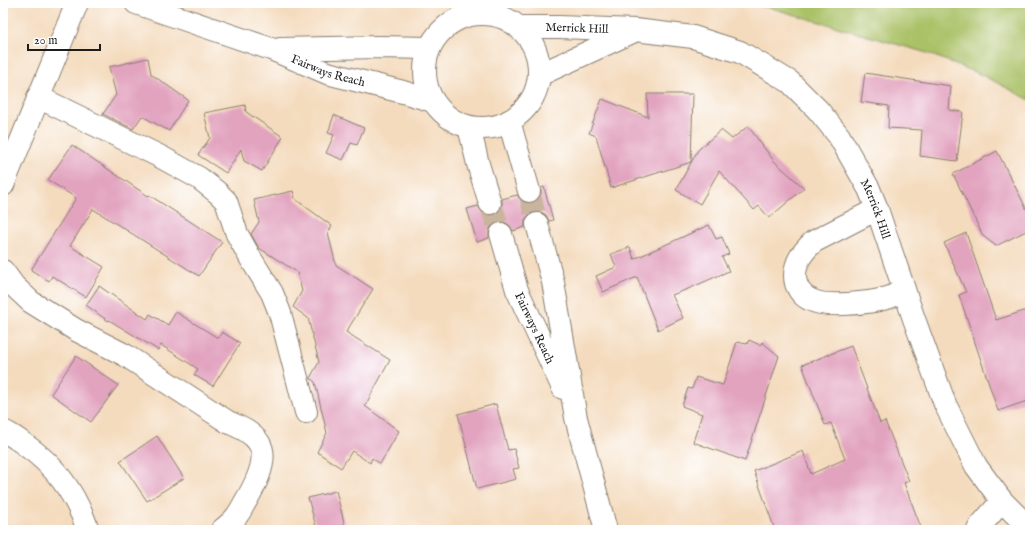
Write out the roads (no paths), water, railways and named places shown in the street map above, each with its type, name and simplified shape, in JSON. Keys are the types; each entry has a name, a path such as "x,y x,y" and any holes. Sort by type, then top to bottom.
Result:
{"street":[{"path":"3,185 77,3"},
{"name":"Fairways Reach","path":"136,3 271,50 327,73 433,101"},
{"path":"486,13 504,17 519,27 530,40 538,57 539,75 536,89 530,102 521,113 510,121 490,128 469,127 455,122 442,113 433,101 426,84 424,66 428,48 438,33 452,21 468,14 486,13"},
{"name":"Merrick Hill","path":"519,27 635,30 693,37 740,52 790,82 818,110 839,136 869,190 877,209 903,290 945,404 976,466 1002,501 1030,529"},
{"name":"Merrick Hill","path":"539,75 635,30"},
{"name":"Fairways Reach","path":"271,50 379,47 428,48"},
{"path":"38,97 161,157 200,178 226,202 237,234 272,293 280,313 306,412"},
{"path":"510,121 529,191"},
{"path":"469,127 478,164 490,202"},
{"path":"877,209 813,242 805,249 798,259 796,267 795,277 797,286 801,294 811,301 836,304 860,304 888,298 903,290"},
{"name":"Fairways Reach","path":"538,224 552,282 576,418 606,530"},
{"name":"Fairways Reach","path":"501,234 517,290 555,369 576,418"},
{"path":"3,271 14,286 31,302 76,330 125,355 228,422 246,431 258,441 262,458 260,472 256,483 236,517 222,530"},
{"path":"3,431 38,453 59,474 77,502 88,530"},
{"path":"978,530 980,525 1002,501"}],"tunnel":[{"path":"529,191 537,224"},
{"path":"490,203 501,234"}]}
